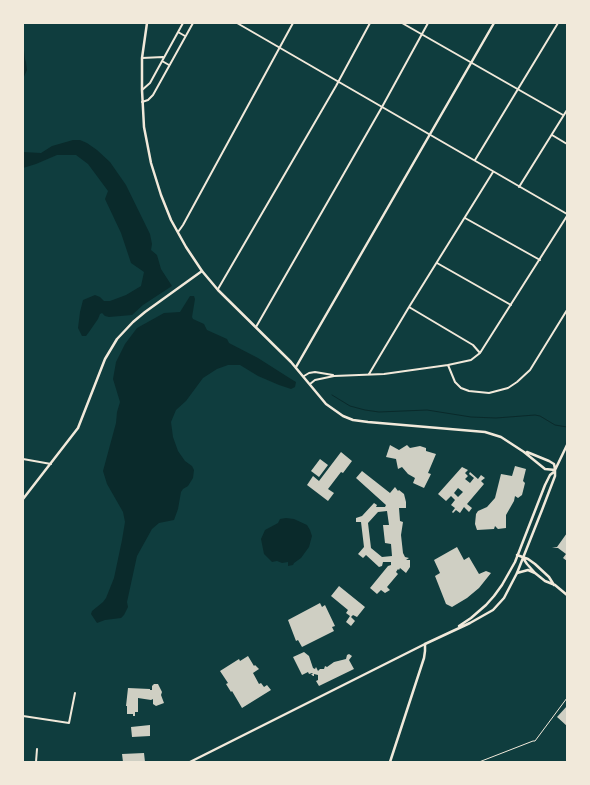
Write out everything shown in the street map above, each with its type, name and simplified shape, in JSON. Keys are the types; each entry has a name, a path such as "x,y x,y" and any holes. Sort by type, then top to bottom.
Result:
{"main road":[{"path":"147,23 142,58 142,102 144,127 150,163 166,210 202,272 218,290 296,367 331,408 343,416 353,420 368,422 485,432 500,437 524,452 545,469 555,470"},
{"path":"296,367 494,23"},
{"path":"23,499 51,464 79,425 105,359 117,339 145,312 202,272"},
{"path":"190,762 493,610 504,598 524,558 551,486 555,470 567,445"},
{"path":"524,452 549,461 554,464 555,470"},
{"path":"450,632 471,618 494,596 507,577 545,485 550,475 555,470"},
{"path":"517,555 529,559 567,595"},
{"path":"524,558 535,573 545,581 555,585"},
{"path":"516,573 528,570 535,573"},
{"path":"390,762 424,658 425,644"}],"street":[{"path":"142,90 150,84 163,57 183,23"},
{"path":"142,102 150,98 193,23"},
{"path":"237,23 567,215 480,353 471,360 448,365 384,374 334,376 315,380 310,384"},
{"path":"178,232 293,23"},
{"path":"218,290 370,23"},
{"path":"402,23 563,115"},
{"path":"256,327 382,107 428,23"},
{"path":"475,161 558,23"},
{"path":"178,32 185,36"},
{"path":"142,58 163,57"},
{"path":"162,61 169,65"},
{"path":"519,187 567,110"},
{"path":"552,135 567,144"},
{"path":"369,374 493,172"},
{"path":"465,218 540,260"},
{"path":"437,263 511,305"},
{"path":"409,307 473,345 480,353"},
{"path":"448,365 455,382 461,388 469,391 489,393 508,388 530,370 567,310"},
{"path":"304,376 315,372 334,376"},
{"path":"23,459 51,464"},
{"path":"23,716 69,723 75,693"},
{"path":"36,762 37,749"}],"path":[{"path":"479,762 533,741 535,742 567,698"}],"water":[{"path":"23,42 27,70 23,79"},
{"path":"73,140 80,140 97,150 110,162 126,185 150,234 152,244 151,250 157,255 161,269 172,286 143,305 132,315 109,317 102,313 100,314 86,336 82,336 78,328 83,300 95,295 104,301 110,301 126,295 141,286 144,272 131,263 121,233 105,199 108,191 88,164 76,155 57,155 23,168 23,152 41,153 52,146"},
{"path":"190,296 194,296 195,299 193,319 204,324 207,330 227,339 229,343 258,358 296,382 295,387 291,389 279,385 258,376 240,365 228,365 217,369 203,378 186,401 176,410 171,422 173,437 178,451 194,470 193,478 188,486 181,492 178,509 174,520 159,523 152,529 137,556 127,602 128,607 124,615 121,618 105,620 97,623 91,614 92,611 106,598 114,578 125,522 123,512 107,484 103,471 120,402 113,379 116,362 125,344 137,328 164,313 180,312"},
{"path":"280,519 294,519 307,525 312,536 309,547 301,558 293,565 288,566 288,562 272,562 264,554 261,539 265,530 278,523"}],"building":[{"path":"390,445 399,450 407,445 410,448 420,446 426,448 426,451 436,454 428,473 431,474 424,488 413,483 415,478 408,474 402,467 398,469 396,459 386,457"},
{"path":"341,452 352,461 328,489 334,493 328,501 307,485 313,476 319,481"},
{"path":"320,459 328,465 319,477 311,471"},
{"path":"515,466 526,469 523,481 525,483 522,495 518,498 515,496 514,501 506,515 506,528 498,529 495,526 494,529 477,530 475,524 476,514 478,511 487,507 495,498 501,474 512,476"},
{"path":"462,467 468,470 465,473 468,476 465,479 470,483 474,478 469,474 470,472 478,479 481,475 485,478 481,481 484,484 467,504 472,508 469,512 464,507 460,513 456,510 453,513 452,512 455,508 451,505 455,500 451,496 446,501 438,494","holes":["458,488 463,492 458,497 454,493"]},
{"path":"362,471 390,493 395,487 398,491 399,490 404,494 406,508 399,508 400,521 403,522 401,535 403,553 405,557 409,558 406,560 410,560 410,567 406,573 400,568 399,570 398,569 396,572 398,574 387,587 390,590 385,593 381,590 377,594 370,588 388,566 391,565 391,562 383,562 382,566 379,567 366,555 363,558 358,554 364,547 361,522 356,522 356,518 362,516 374,503 377,505 376,507 385,507 386,505 356,478","holes":["387,511 389,525 383,525 385,543 391,544 392,556 382,557 371,548 368,523 378,512"]},
{"path":"567,533 567,561 563,558 566,554 558,548 552,548 557,547"},
{"path":"457,547 464,560 469,557 479,574 486,571 491,573 479,588 467,598 452,607 446,604 435,576 440,573 434,560"},
{"path":"339,586 365,607 357,617 353,615 351,617 355,621 351,626 346,622 350,616 346,613 348,610 331,596"},
{"path":"320,603 322,607 325,605 335,626 332,627 334,631 302,647 298,640 296,641 288,620"},
{"path":"304,652 309,656 313,668 315,669 316,667 318,671 334,662 346,659 347,655 349,654 352,656 349,660 354,669 319,686 316,681 318,680 318,675 314,674 313,676 311,674 313,674 312,673 309,674 308,672 302,675 293,657"},
{"path":"248,656 254,666 255,665 259,669 253,673 259,684 261,683 264,687 267,685 271,690 242,708 226,684 228,683 220,671 239,659 240,661"},
{"path":"154,684 158,684 162,692 161,695 164,703 156,706 153,704 153,699 138,698 138,712 135,712 135,716 133,716 133,714 127,714 126,706 128,688 152,690 152,686"},
{"path":"567,706 567,726 557,717"},
{"path":"150,725 150,736 132,737 131,727"},
{"path":"144,753 145,762 123,762 122,754"}],"waterway":[{"path":"332,395 350,406 379,412 427,410 471,417 496,418 535,415 540,416 555,425 567,427"}]}
